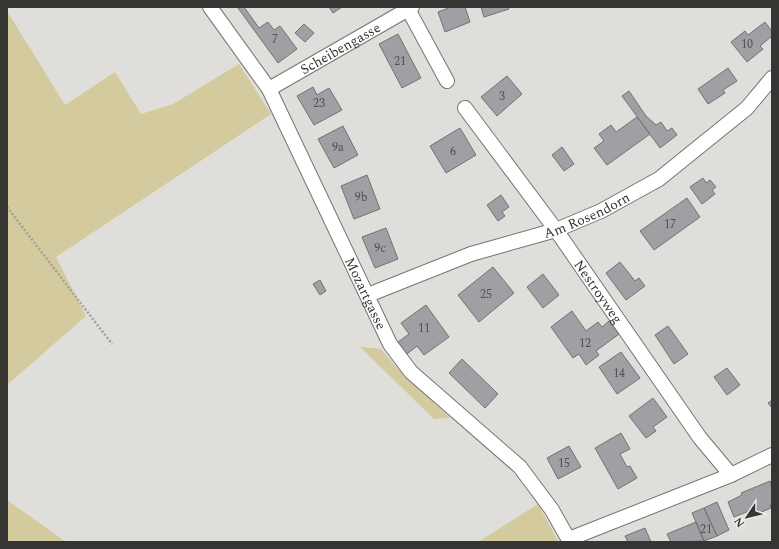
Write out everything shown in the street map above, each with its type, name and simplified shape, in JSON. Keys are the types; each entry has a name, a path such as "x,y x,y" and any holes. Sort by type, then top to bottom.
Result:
{"street":[{"name":"Mozartgasse","path":"210,7 269,89 390,344 411,372 520,467 552,510 569,541"},
{"name":"Scheibengasse","path":"269,89 410,8"},
{"path":"410,8 447,81"},
{"name":"Am Rosendorn","path":"368,296 471,254 556,230 601,211 659,180 746,108 772,78"},
{"name":"Nestroyweg","path":"465,108 556,230 700,438 731,475"},
{"path":"569,541 731,475 772,455"}],"path":[{"path":"7,207 112,344"}],"shaded area":[{"path":"7,11 65,105 115,72 141,114 173,104 239,64 271,114 56,257 86,316 7,385"},
{"path":"360,347 381,349 398,369 450,418 434,419"},
{"path":"7,500 66,542 7,542"},
{"path":"538,504 558,541 478,542"}],"building":[{"path":"244,7 259,28 268,22 274,30 280,26 297,49 278,63 238,8"},
{"path":"329,7 342,7 333,13"},
{"path":"451,7 465,7 470,22 445,32 438,12"},
{"path":"481,7 508,7 509,9 484,17"},
{"path":"765,22 772,31 772,36 760,46 763,49 747,62 731,42 745,31 748,35"},
{"path":"304,24 314,33 305,42 295,33"},
{"path":"398,34 421,78 402,88 379,44"},
{"path":"728,68 737,81 723,90 725,93 708,104 698,89"},
{"path":"507,76 522,94 497,116 481,97"},
{"path":"313,87 317,95 329,88 342,110 314,125 297,96"},
{"path":"629,91 646,116 656,125 661,122 667,131 672,128 677,135 660,148 622,96"},
{"path":"637,117 650,134 607,165 594,148 604,141 599,134 611,125 616,132"},
{"path":"343,126 358,155 334,168 318,139"},
{"path":"460,128 476,155 446,173 430,146"},
{"path":"562,147 574,164 564,171 552,155"},
{"path":"367,175 380,209 354,219 341,186"},
{"path":"703,178 706,183 710,180 716,187 712,190 715,194 702,204 690,187"},
{"path":"501,195 509,207 502,212 505,216 498,221 487,205"},
{"path":"687,198 700,217 654,250 640,231"},
{"path":"386,228 398,259 375,268 362,237"},
{"path":"620,262 635,281 639,278 645,286 626,300 606,273"},
{"path":"493,267 514,293 479,322 458,295"},
{"path":"543,274 559,295 543,308 527,287"},
{"path":"320,280 326,291 320,295 313,284"},
{"path":"426,305 449,337 424,355 417,346 407,354 398,342 409,334 401,323"},
{"path":"572,311 586,331 598,322 602,327 609,321 619,334 596,351 599,355 586,365 579,354 573,358 551,327"},
{"path":"668,326 688,354 674,364 655,335"},
{"path":"621,352 640,378 617,394 599,367"},
{"path":"462,359 498,394 485,408 449,373"},
{"path":"727,368 740,385 727,395 714,377"},
{"path":"653,398 667,417 653,427 656,431 646,438 629,416"},
{"path":"772,400 772,408 768,403"},
{"path":"621,433 630,449 620,454 627,467 630,466 637,478 618,489 595,448"},
{"path":"569,446 581,467 558,479 547,458"},
{"path":"770,481 772,487 771,508 759,513 758,510 750,514 749,511 734,517 728,502 742,495 741,493"},
{"path":"717,502 729,530 717,536 704,508"},
{"path":"704,508 717,536 704,541 692,513"},
{"path":"696,522 704,541 671,542 667,534"},
{"path":"645,528 651,542 628,542 625,536"}]}
